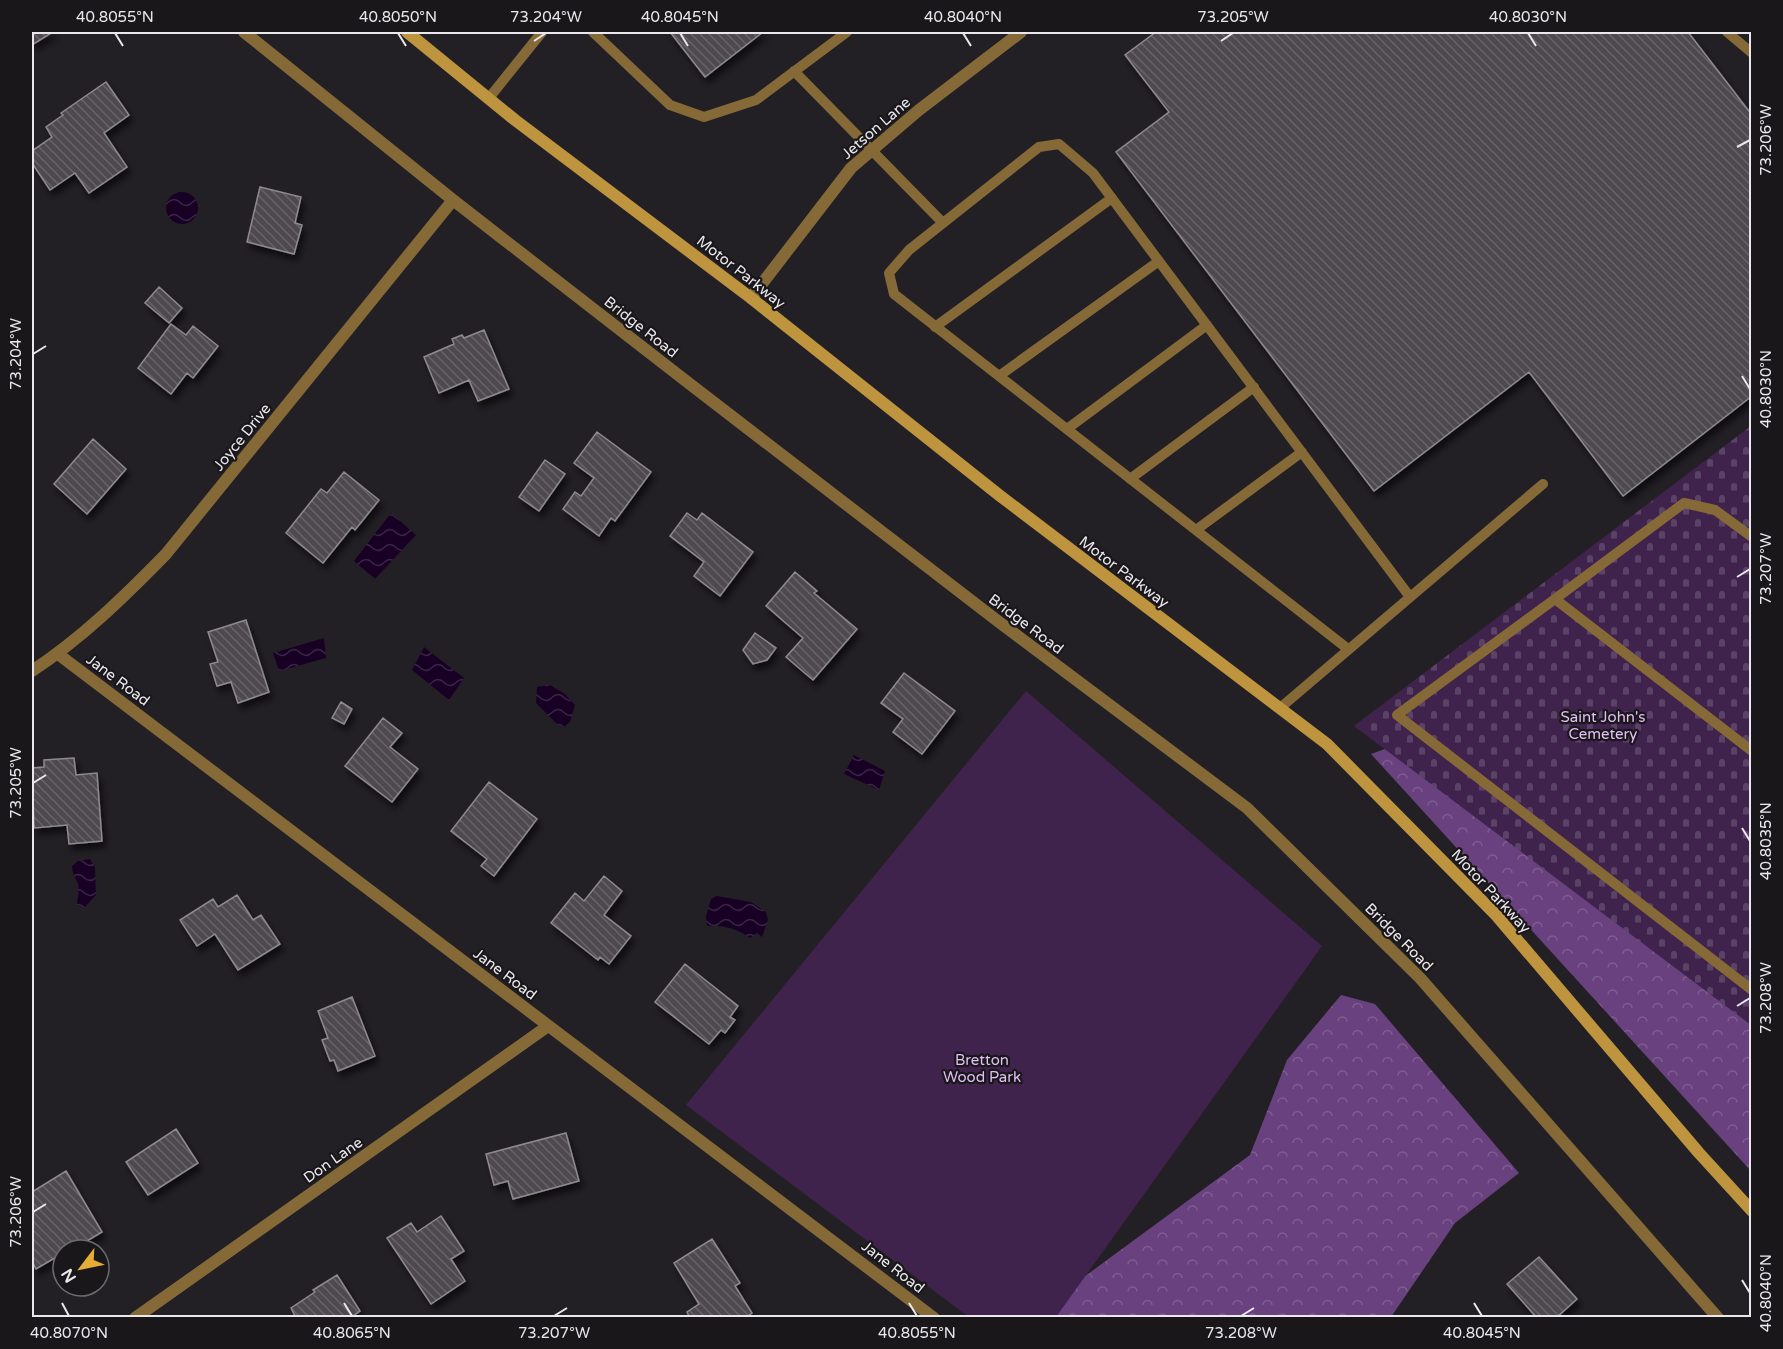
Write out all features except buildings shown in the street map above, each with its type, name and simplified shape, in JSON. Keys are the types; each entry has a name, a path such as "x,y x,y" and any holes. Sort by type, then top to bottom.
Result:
{"main road":[{"name":"Motor Parkway","path":"407,32 489,98 751,298 999,495 1327,744 1496,915 1699,1153 1752,1211"}],"street":[{"name":"Bridge Road","path":"244,32 453,200 999,622 1247,808 1420,978 1718,1317"},
{"name":"Jetson Lane","path":"751,298 851,168 919,110 1021,32"},
{"name":"Joyce Drive","path":"32,671 58,654 117,605 166,554 453,200"},
{"name":"Jane Road","path":"58,654 934,1317"},
{"name":"Don Lane","path":"135,1317 548,1026"}],"lane":[{"path":"489,98 542,32"},
{"path":"593,32 670,105 704,117 756,100 847,32"},
{"path":"1727,32 1752,54"},
{"path":"794,71 944,223"},
{"path":"1348,649 894,294 889,273 909,250 1039,147 1059,144 1093,173 1410,597"},
{"path":"935,327 1112,198"},
{"path":"999,376 1159,261"},
{"path":"1066,429 1207,325"},
{"path":"1130,479 1254,387"},
{"path":"1196,530 1302,452"},
{"path":"1280,708 1543,483"},
{"path":"1752,537 1715,510 1684,503 1398,715 1752,990"},
{"path":"1555,599 1752,751"}],"green space":[{"name":"Saint John's Cemetery","path":"1751,426 1751,1025 1354,726"},
{"name":"Bretton Wood Park","path":"1026,691 1322,946 1056,1317 969,1317 686,1105"},
{"path":"1410,740 1751,1013 1751,1171 1371,754"},
{"path":"1341,995 1375,1004 1519,1173 1455,1223 1391,1317 1028,1318 1250,1155 1287,1060"}],"water":[{"path":"182,192 193,197 198,208 193,219 182,224 171,219 166,208 171,197"},
{"path":"391,513 416,535 375,579 354,561"},
{"path":"324,638 326,658 279,671 273,653"},
{"path":"424,647 464,678 449,700 412,670"},
{"path":"550,685 565,694 575,705 570,722 564,727 557,724 536,703 537,687"},
{"path":"854,755 885,771 879,790 844,774"},
{"path":"90,859 95,868 96,895 84,908 77,905 79,887 72,866 78,861"},
{"path":"717,896 751,902 766,912 768,920 762,937 757,933 750,938 730,928 707,926 706,916 711,899"}]}
